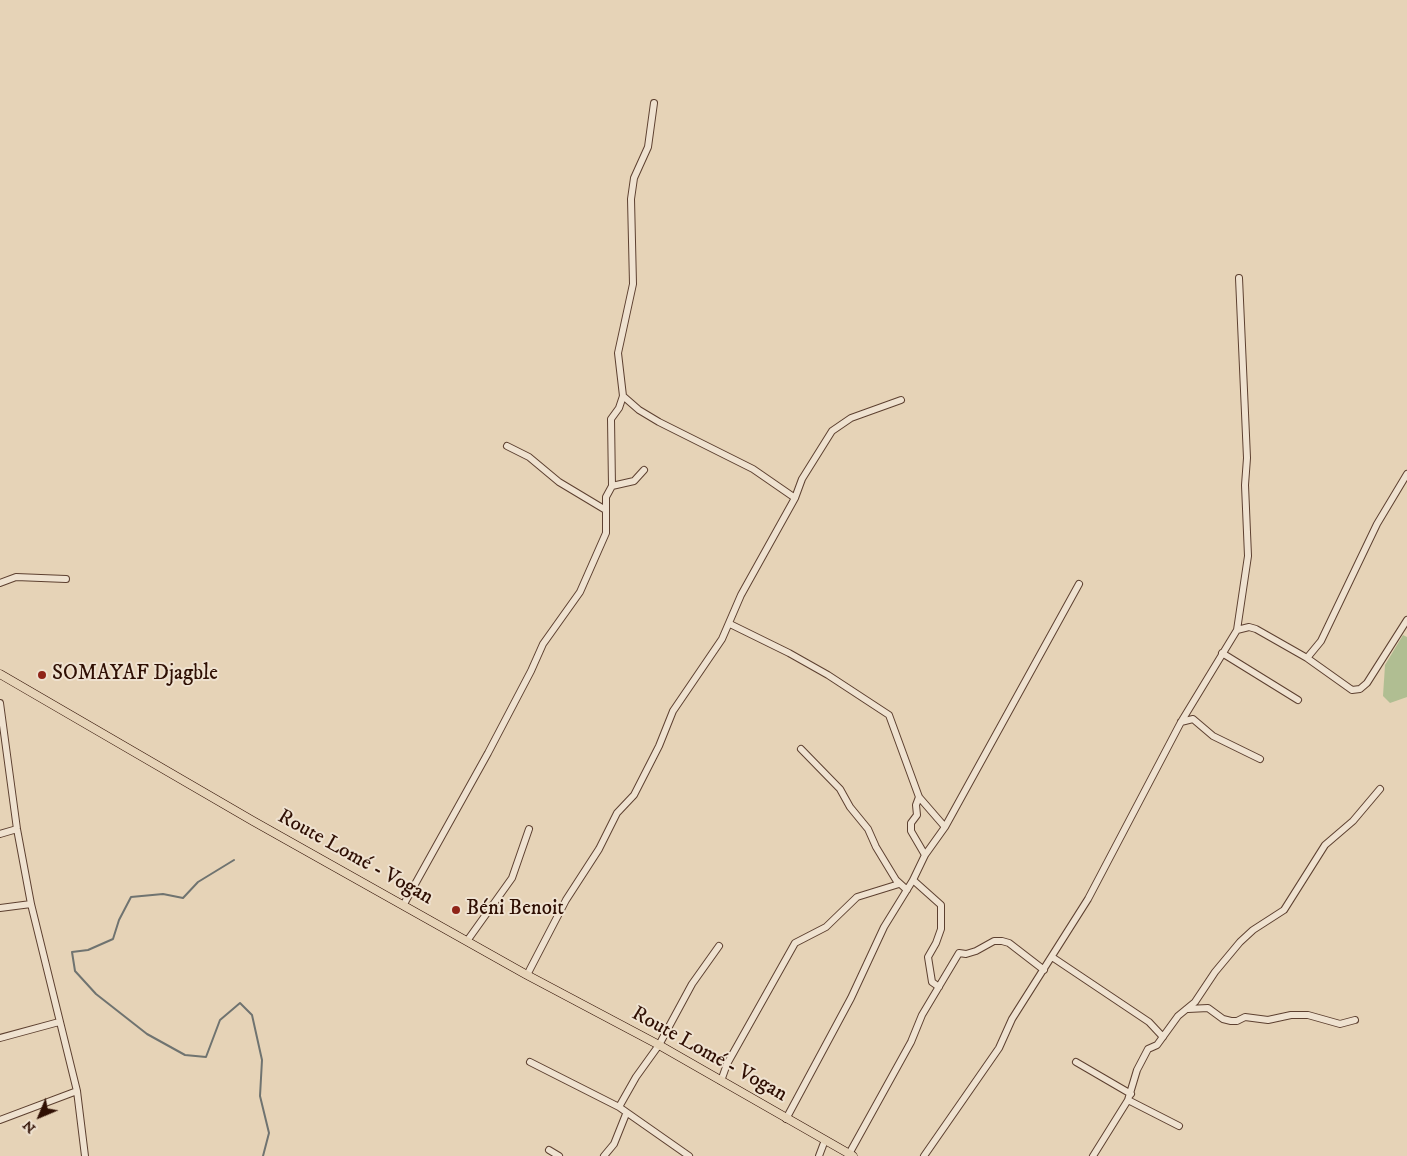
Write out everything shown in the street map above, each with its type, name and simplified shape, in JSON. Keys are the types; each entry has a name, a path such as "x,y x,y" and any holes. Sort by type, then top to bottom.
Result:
{"main road":[{"name":"Route Lomé - Vogan","path":"0,674 253,821 404,904 527,975 659,1045 851,1155"}],"street":[{"path":"404,904 532,671 543,644 580,592 606,533 604,510 606,497 612,486 611,419 619,408 623,396 618,353 633,284 631,198 634,178 648,147 654,103"},
{"path":"924,1156 999,1048 1012,1019 1088,899 1181,722 1237,630 1248,556 1245,485 1247,458 1239,278"},
{"path":"623,396 659,422 753,469 795,498"},
{"path":"527,975 566,900 599,849 617,813 634,795 659,746 673,711 730,624 741,595 795,498 802,479 835,427 851,418 901,400"},
{"path":"507,446 529,457 559,482 604,510"},
{"path":"612,486 634,481 644,470"},
{"path":"1307,658 1321,641 1377,524 1407,474"},
{"path":"0,583 16,577 66,579"},
{"path":"786,1119 851,998 884,928 913,880 925,855 945,827 1079,584"},
{"path":"1237,630 1248,627 1256,630 1307,658 1352,690 1360,689 1367,683 1407,620"},
{"path":"730,624 812,666 889,714 919,797 945,827"},
{"path":"1222,654 1298,700"},
{"path":"0,703 17,830 31,904 77,1091 85,1156"},
{"path":"1181,722 1193,719 1213,736 1260,759"},
{"path":"801,749 813,764 834,782 868,829 876,847 899,884 907,890"},
{"path":"1094,1156 1129,1097 1137,1070 1148,1049 1157,1045 1178,1016 1195,1002 1240,942 1253,930 1284,910 1325,845 1353,821 1380,788"},
{"path":"919,797 916,806 917,815 911,823 912,831 925,855"},
{"path":"467,941 512,878 529,829"},
{"path":"0,834 17,830"},
{"path":"913,880 942,905 941,929 936,944 928,957 932,982 939,987"},
{"path":"720,1081 727,1064 795,943 826,927 858,897 899,884"},
{"path":"0,908 31,904"},
{"path":"851,1155 958,953 966,954 976,951 996,940 1009,943 1044,970"},
{"path":"619,1107 636,1077 659,1045 692,984 719,946"},
{"path":"1052,957 1149,1022 1164,1037"},
{"path":"1187,1010 1208,1008 1223,1019 1237,1021 1245,1017 1268,1020 1291,1015 1308,1015 1340,1024 1355,1020"},
{"path":"0,1038 59,1022"},
{"path":"530,1062 619,1107 626,1114 689,1156"},
{"path":"1076,1062 1129,1097 1179,1126"},
{"path":"0,1120 77,1091"},
{"path":"604,1156 614,1144 626,1114"},
{"path":"819,1156 825,1140"},
{"path":"549,1150 559,1156"}],"green space":[{"path":"1403,635 1407,637 1407,697 1390,703 1383,696 1385,665"}],"waterway":[{"path":"234,860 198,882 183,898 163,894 131,897 119,920 113,939 88,950 72,952 75,971 96,994 147,1034 185,1055 206,1057 220,1020 240,1003 252,1015 262,1060 260,1096 269,1133 263,1156"}],"place":[{"name":"SOMAYAF Djagble","path":"42,675"},
{"name":"Béni Benoit","path":"456,910"}]}
